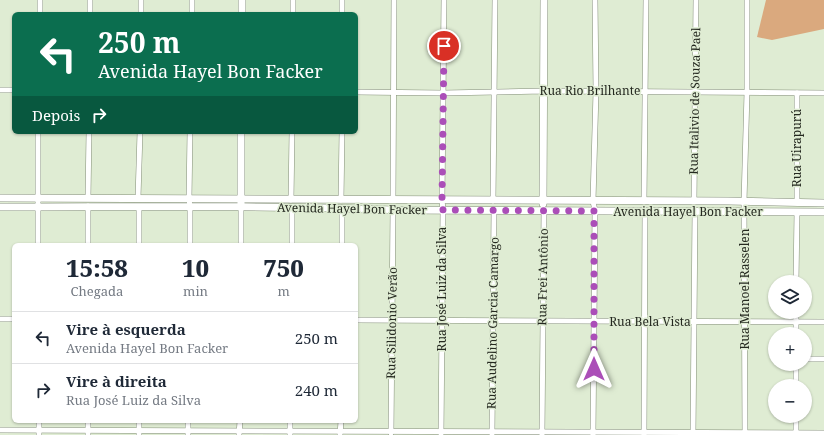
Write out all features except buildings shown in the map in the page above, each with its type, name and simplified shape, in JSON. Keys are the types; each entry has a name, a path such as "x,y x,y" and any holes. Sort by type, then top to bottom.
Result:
{"main road":[{"path":"242,0 242,12"},
{"name":"Rua Frei Antônio","path":"544,0 544,211"},
{"path":"241,134 241,207"},
{"name":"Avenida Hayel Bon Facker","path":"0,198 694,201 824,203"},
{"name":"Avenida Hayel Bon Facker","path":"0,207 88,206 494,211 824,212"}],"street":[{"path":"40,0 40,12"},
{"path":"90,0 90,12"},
{"path":"141,0 141,12"},
{"path":"192,0 192,12"},
{"path":"293,0 293,12"},
{"path":"342,0 342,12"},
{"path":"393,200 394,0"},
{"name":"Rua José Luiz da Silva","path":"441,433 444,0"},
{"path":"493,200 495,0"},
{"path":"593,434 596,92 595,0"},
{"path":"644,201 646,0"},
{"name":"Rua Italivio de Souza Pael","path":"694,201 696,0"},
{"name":"Rua Manoel Rasselen","path":"745,434 744,202 747,92 747,0"},
{"path":"0,90 12,90"},
{"name":"Rua Rio Brilhante","path":"358,92 443,93 494,91 645,91 824,93"},
{"name":"Rua Uirapurú","path":"797,93 797,203"},
{"path":"38,134 38,243"},
{"path":"88,134 88,198"},
{"path":"138,198 140,134"},
{"path":"190,134 190,243"},
{"path":"291,200 292,134"},
{"path":"341,200 342,134"},
{"path":"88,206 88,243"},
{"path":"139,207 139,243"},
{"path":"241,207 241,243"},
{"path":"292,208 292,243"},
{"path":"342,208 342,243"},
{"name":"Rua Silidonio Verão","path":"391,433 393,210"},
{"name":"Rua Audelino Garcia Camargo","path":"492,434 494,211"},
{"name":"Rua Frei Antônio","path":"542,434 544,211"},
{"path":"644,434 643,321 645,212"},
{"path":"693,434 695,212"},
{"path":"796,275 797,212"},
{"path":"0,319 12,319"},
{"name":"Rua Bela Vista","path":"358,320 824,322"},
{"path":"796,322 796,327"},
{"path":"812,359 824,359"},
{"path":"239,433 240,423"},
{"path":"796,423 796,434"},
{"path":"0,430 39,433 824,433"}],"shaded area":[{"path":"766,0 824,0 824,29 772,40 757,37"}],"route":[{"path":"444,46 443,210 594,211 594,369"}]}
